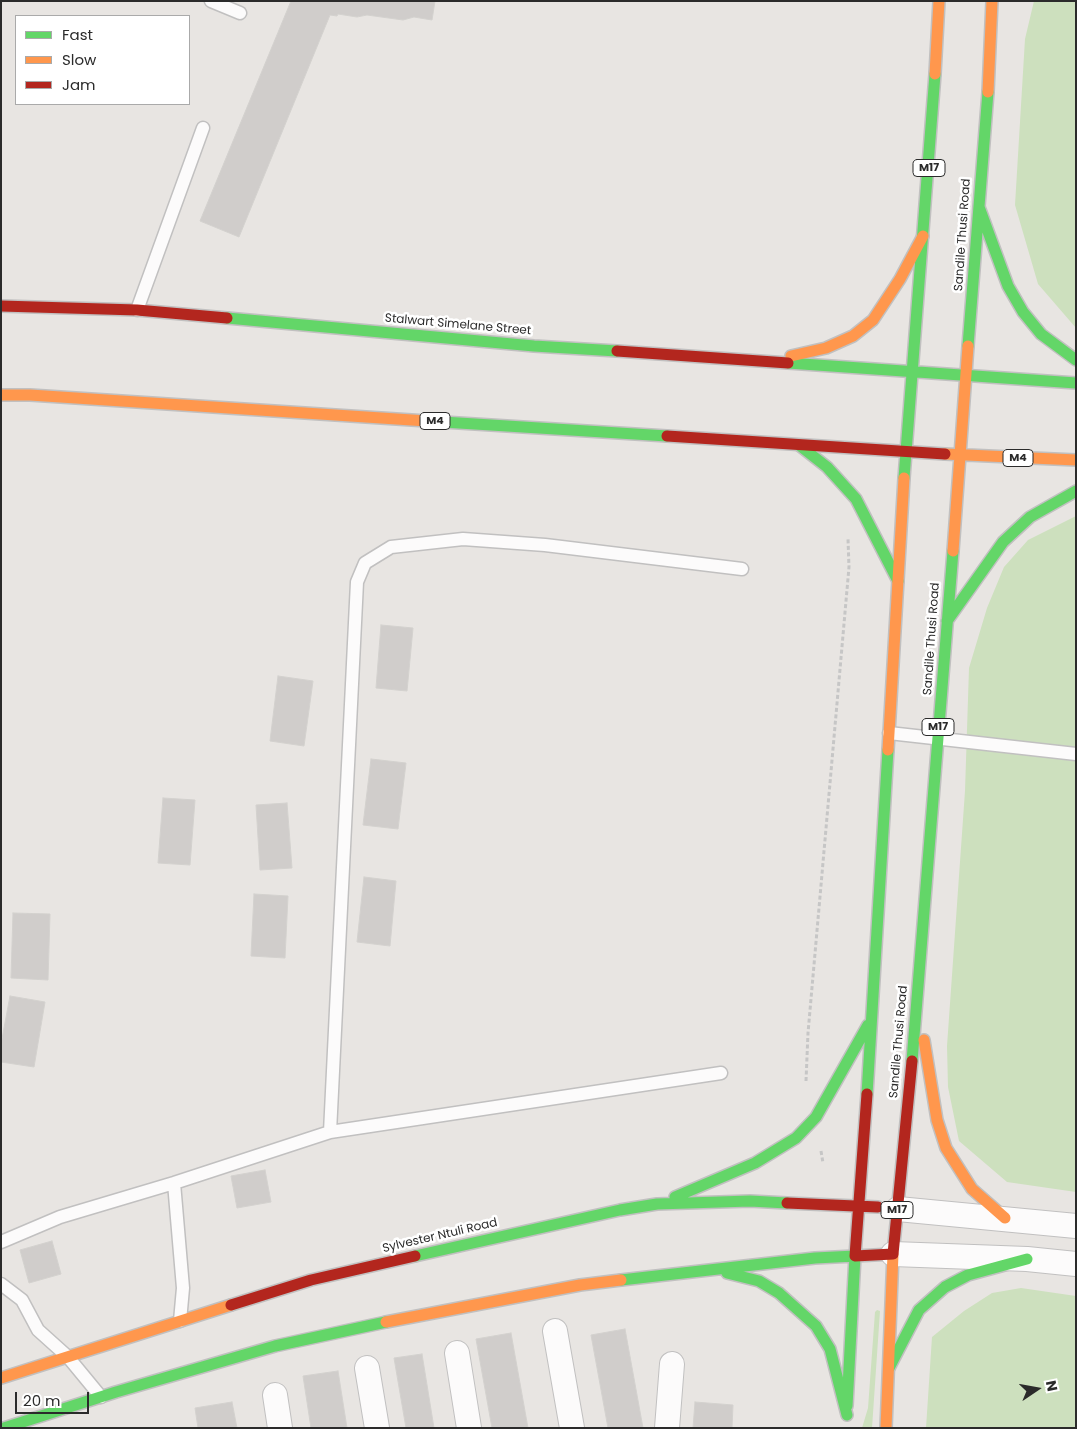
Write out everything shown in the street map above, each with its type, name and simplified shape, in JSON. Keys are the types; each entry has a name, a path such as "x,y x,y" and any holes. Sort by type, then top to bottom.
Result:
{"main road":[{"name":"M17","path":"846,1428 855,1256 873,1016 906,452 939,1"},
{"name":"Sandile Thusi Road","path":"886,1428 893,1254 938,738 979,207 992,1"},
{"path":"926,10 936,53"},
{"path":"979,207 1008,286 1023,312 1041,334 1076,360"},
{"path":"766,361 826,348 853,336 873,320 900,279 923,236"},
{"name":"Stalwart Simelane Street","path":"1,306 137,310 534,346 681,354 1076,383"},
{"name":"M4","path":"1,395 30,395 906,452 1076,460"},
{"path":"799,445 827,467 856,499 874,529 898,581"},
{"path":"947,621 1002,542 1030,517 1076,491"},
{"path":"916,1000 937,1120 946,1148 972,1188 1005,1218"},
{"path":"658,1204 773,1154 796,1138 816,1117 873,1016"},
{"name":"Sylvester Ntuli Road","path":"1,1378 311,1280 570,1220 658,1204 750,1201 860,1205 898,1209"},
{"path":"4,1428 201,1366 294,1342 580,1285 708,1269 893,1254"},
{"path":"889,1368 919,1310 945,1287 968,1274 1027,1259"},
{"path":"708,1269 759,1282 779,1293 816,1326 830,1349 846,1415"}],"street":[{"path":"898,1209 1076,1226"},
{"path":"893,1254 1027,1259 1076,1264"},
{"path":"555,1331 572,1428"},
{"path":"457,1353 468,1428"},
{"path":"667,1428 672,1364"},
{"path":"367,1368 377,1428"},
{"path":"275,1395 280,1428"}],"lane":[{"path":"211,1 240,13"},
{"path":"137,310 203,128"},
{"path":"330,1132 357,582 365,563 391,547 463,539 546,545 742,569"},
{"path":"889,733 1076,754"},
{"path":"1,1242 60,1217 174,1183 330,1132 721,1073"},
{"path":"174,1183 183,1288 180,1322"},
{"path":"1,1284 22,1300 38,1330 68,1357 101,1397"}],"path":[{"path":"823,1163 816,1117 806,1082 808,1033 848,567 848,535"}],"green space":[{"path":"1034,1 1076,1 1076,328 1038,284 1015,205 1025,39"},
{"path":"1076,516 1076,1192 1007,1182 959,1141 948,1087 947,1046 965,791 969,668 987,608 1004,567 1028,540"},
{"path":"1021,1288 1076,1296 1076,1428 926,1428 932,1337 964,1311 992,1293"},
{"path":"877,1310 880,1311 872,1428 862,1428 868,1408 875,1312"}],"building":[{"path":"291,1 435,1 432,20 414,17 403,20 367,15 357,17 338,14 337,16 330,15 239,237 200,221"},
{"path":"381,625 413,628 407,691 376,688"},
{"path":"278,676 313,681 304,746 270,741"},
{"path":"371,759 406,763 398,829 363,825"},
{"path":"163,798 195,800 190,865 158,863"},
{"path":"287,803 292,868 260,870 256,805"},
{"path":"364,877 396,881 390,946 357,942"},
{"path":"254,894 288,896 285,958 251,956"},
{"path":"13,913 50,914 48,980 11,978"},
{"path":"10,996 45,1002 34,1067 1,1062 1,1044"},
{"path":"265,1170 271,1202 237,1208 231,1176"},
{"path":"52,1241 61,1274 29,1283 20,1250"},
{"path":"625,1329 643,1428 608,1428 591,1335"},
{"path":"511,1333 528,1428 492,1428 476,1339"},
{"path":"422,1354 434,1428 406,1428 394,1358"},
{"path":"338,1371 347,1428 311,1428 303,1376"},
{"path":"232,1402 237,1428 198,1428 195,1408"},
{"path":"695,1402 733,1405 732,1428 693,1428"}],"traffic: fast":[{"path":"904,478 935,74"},
{"path":"968,346 988,92"},
{"path":"979,207 1008,286 1023,312 1041,334 1076,360"},
{"path":"227,318 534,346 617,351"},
{"path":"788,363 1076,383"},
{"path":"427,421 667,436"},
{"path":"799,445 827,467 856,499 898,581"},
{"path":"947,621 1003,542 1030,517 1076,491"},
{"path":"912,1061 953,551"},
{"path":"867,1094 888,750"},
{"path":"675,1197 755,1163 796,1138 816,1117 868,1025"},
{"path":"415,1256 620,1210 657,1204 750,1201 787,1203"},
{"path":"847,1406 855,1256"},
{"path":"621,1280 815,1258 855,1256"},
{"path":"889,1368 919,1310 945,1287 968,1275 1027,1259"},
{"path":"727,1273 759,1281 779,1293 816,1326 830,1349 847,1415"},
{"path":"4,1428 116,1392 275,1346 386,1322"}],"traffic: slow":[{"path":"935,74 939,1"},
{"path":"988,92 992,1"},
{"path":"791,356 826,348 853,336 873,320 900,279 923,236"},
{"path":"953,551 968,346"},
{"path":"1,395 30,395 427,421"},
{"path":"945,454 1076,460"},
{"path":"888,750 904,478"},
{"path":"924,1040 937,1120 946,1148 972,1189 1005,1218"},
{"path":"886,1428 893,1254"},
{"path":"386,1322 580,1285 621,1280"},
{"path":"1,1378 231,1305"}],"traffic: jam":[{"path":"1,306 137,310 227,318"},
{"path":"617,351 788,363"},
{"path":"667,436 945,454"},
{"path":"855,1256 893,1254 912,1061"},
{"path":"855,1256 867,1094"},
{"path":"787,1203 878,1207"},
{"path":"231,1305 311,1280 415,1256"}]}
